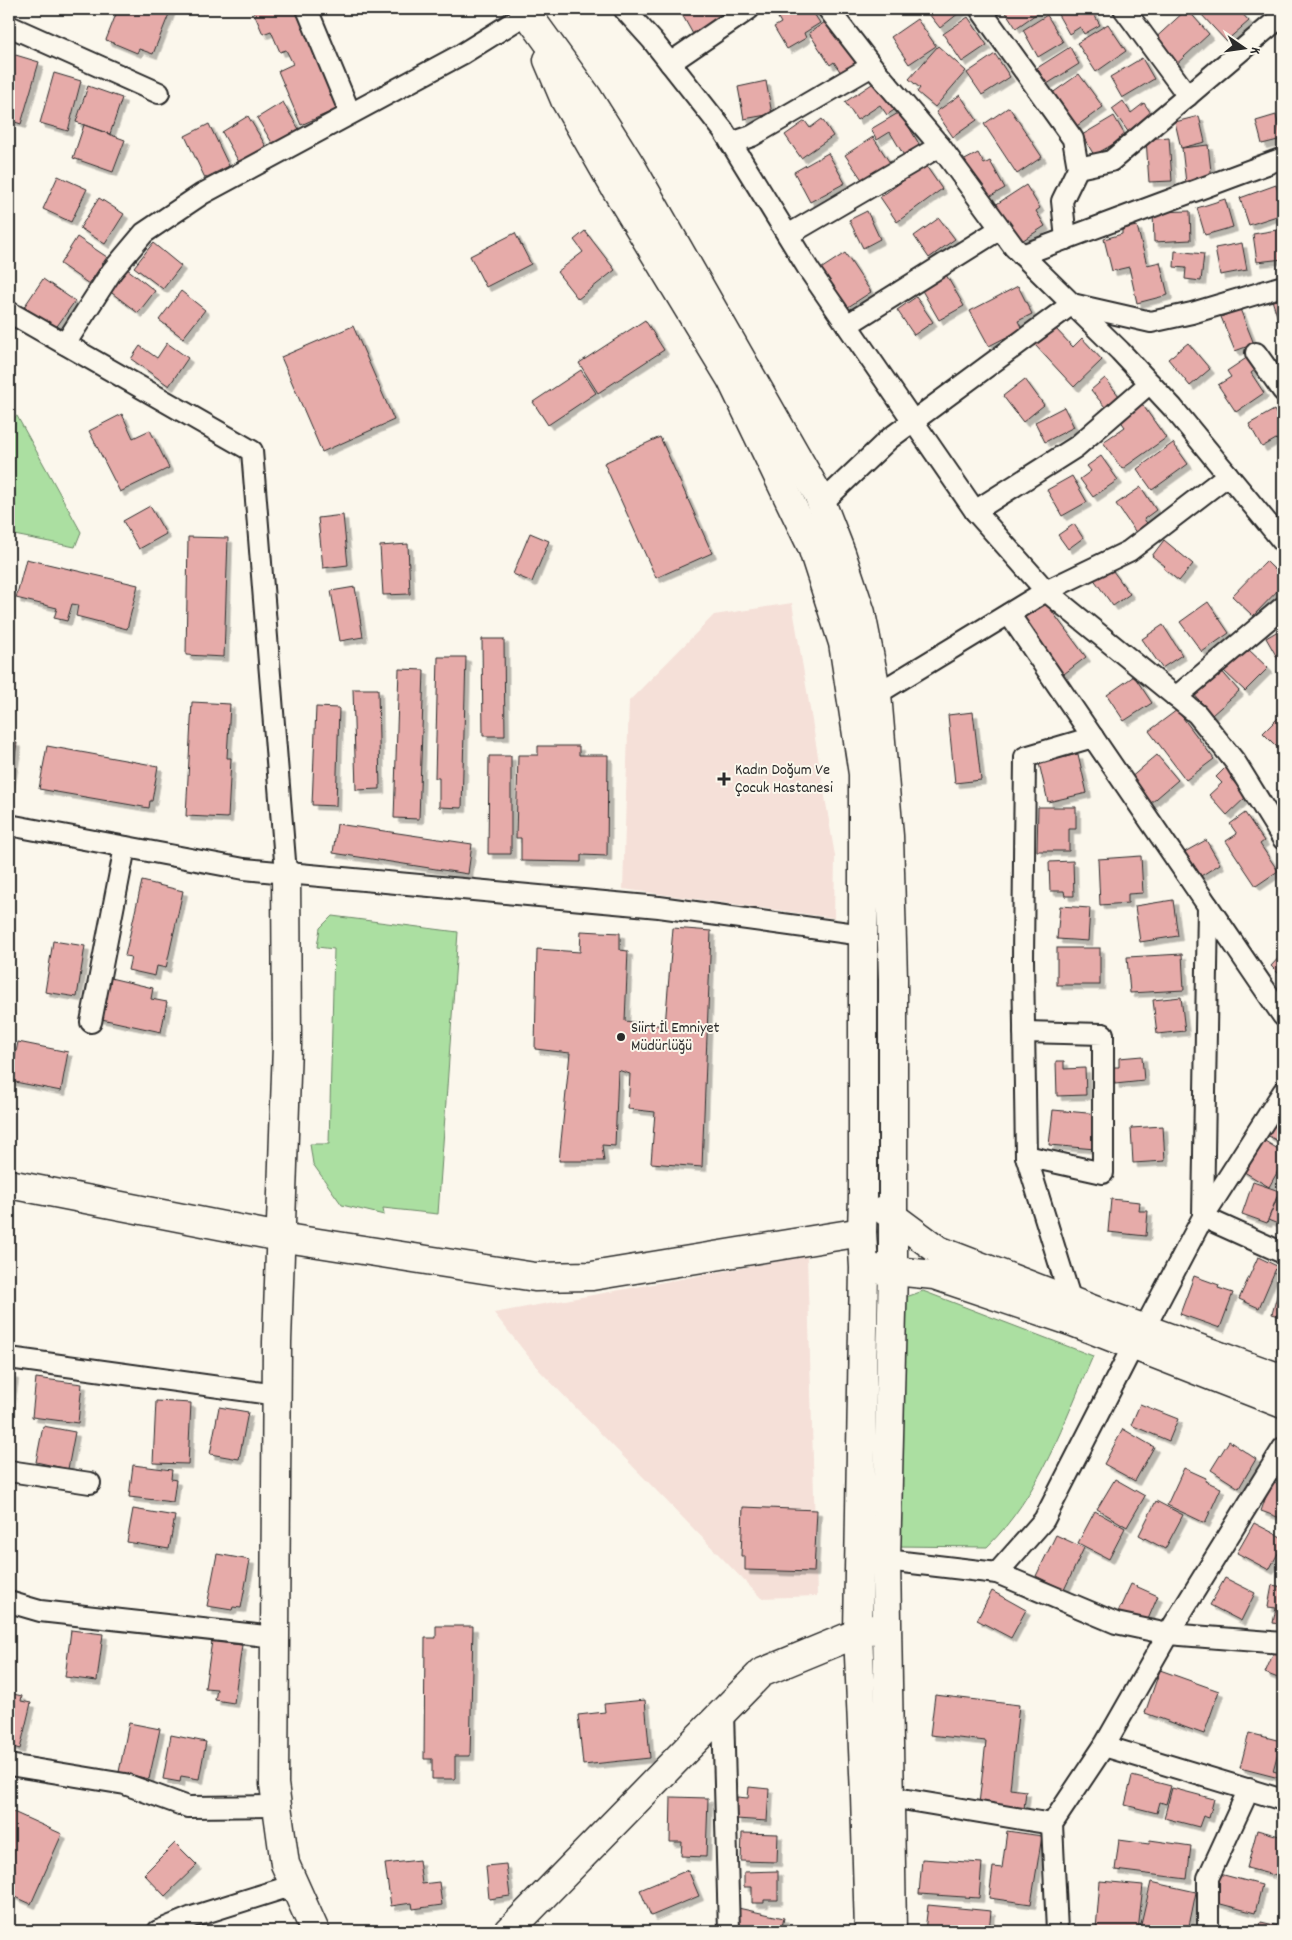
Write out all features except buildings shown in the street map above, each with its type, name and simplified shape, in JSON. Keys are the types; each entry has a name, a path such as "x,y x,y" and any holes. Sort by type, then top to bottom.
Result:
{"main road":[{"path":"526,11 587,96 631,166 787,437 822,503 861,612 877,694 889,836 893,989 894,1270 886,1560 892,1931"},
{"path":"526,11 565,100 617,191 731,379 812,547 843,643 863,774 862,1232 864,1268 858,1633 866,1794 869,1931"},
{"path":"286,873 287,1045 276,1395 274,1784 284,1864 315,1931"},
{"path":"9,1184 280,1237 534,1277 592,1276 862,1232"},
{"path":"863,1195 938,1250 1071,1301 1139,1337 1283,1404"},
{"path":"864,1268 934,1275 1073,1322 1139,1337 1283,1380"},
{"path":"509,1931 761,1673 858,1633 887,1625"}],"street":[{"path":"306,9 350,113"},
{"path":"624,9 723,130 847,325 912,422 976,511 1046,591 1198,714 1236,763 1283,839"},
{"path":"670,63 749,9"},
{"path":"828,9 872,66 940,146 1000,229 1022,255 1173,408 1283,542"},
{"path":"980,9 1073,139 1078,168 1062,201 1066,239"},
{"path":"1126,10 1188,96"},
{"path":"65,344 112,270 144,233 202,194 462,54 526,11"},
{"path":"1078,168 1111,161 1188,96 1277,15"},
{"path":"9,26 159,93"},
{"path":"731,143 752,136 872,66"},
{"path":"788,235 940,146"},
{"path":"1022,255 1283,158"},
{"path":"847,325 1000,229"},
{"path":"822,503 889,440 1072,304 1151,322 1192,313 1283,286"},
{"path":"9,312 252,451 286,873"},
{"path":"1256,354 1283,392"},
{"path":"976,511 1076,447 1150,383"},
{"path":"853,708 1046,591 1129,551 1228,475"},
{"path":"1176,697 1283,606"},
{"path":"1009,614 1283,1016"},
{"path":"1071,1301 1026,1156 1023,950 1025,757 1093,737"},
{"path":"9,825 244,869 659,907 863,935"},
{"path":"91,1022 125,847"},
{"path":"1203,1217 1208,906"},
{"path":"1024,1032 1103,1034 1103,1173 1026,1156"},
{"path":"997,1573 1044,1520 1203,1217 1283,1092"},
{"path":"1203,1217 1283,1253"},
{"path":"9,1358 276,1395"},
{"path":"1057,1931 1052,1824 1104,1746 1168,1634 1283,1448"},
{"path":"9,1471 90,1484"},
{"path":"886,1560 997,1573 1116,1623 1168,1634 1283,1643"},
{"path":"9,1602 40,1611 275,1637"},
{"path":"723,1712 729,1931"},
{"path":"1104,1746 1283,1800"},
{"path":"9,1765 125,1784 188,1807 277,1806"},
{"path":"1208,1931 1208,1878 1249,1789"},
{"path":"890,1797 1052,1824"},
{"path":"158,1931 192,1917 294,1885"}],"shaded area":[{"name":"Kadın Doğum Ve Çocuk Hastanesi","path":"792,603 835,856 834,918 623,889 629,701 714,615"},
{"path":"807,1256 817,1596 761,1598 540,1371 494,1313"}],"green space":[{"path":"17,416 81,532 75,547 9,534 9,420"},
{"path":"332,916 458,932 438,1214 383,1208 384,1215 342,1205 313,1164 310,1144 329,1144 334,949 317,947 320,928"},
{"path":"923,1291 1093,1356 1061,1432 1036,1481 1006,1527 987,1547 896,1546 898,1303 906,1297"}],"place":[{"name":"Kadın Doğum Ve Çocuk Hastanesi","path":"724,779"},
{"name":"Siirt İl Emniyet Müdürlüğü","path":"621,1037"}]}
